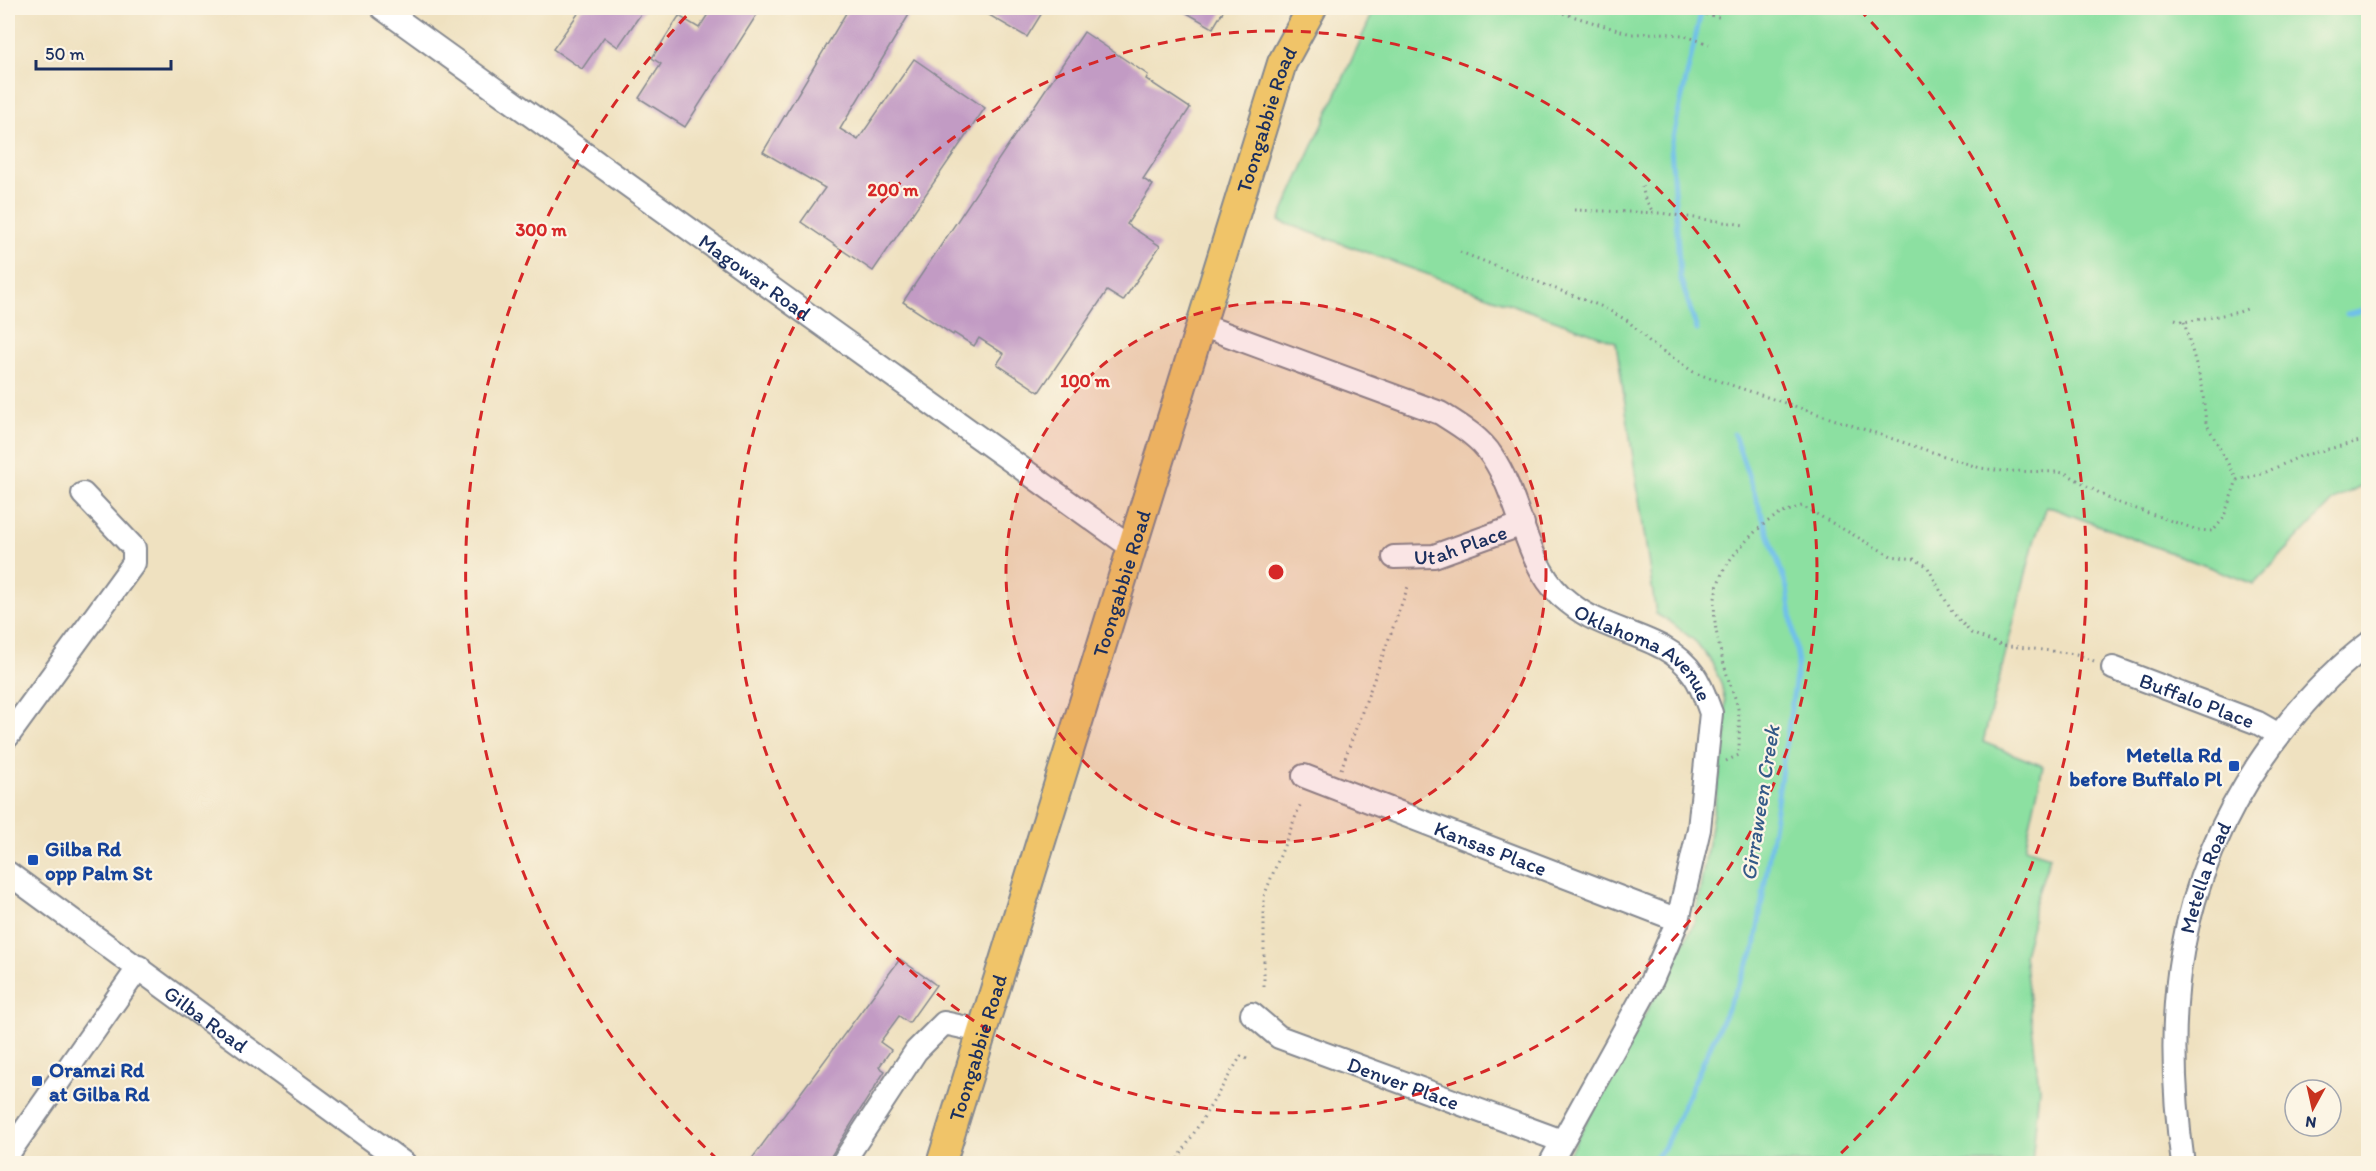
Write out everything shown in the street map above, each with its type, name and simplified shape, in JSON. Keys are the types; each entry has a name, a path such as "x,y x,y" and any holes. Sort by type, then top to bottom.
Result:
{"main road":[{"name":"Toongabbie Road","path":"941,1164 1282,63 1312,8"}],"street":[{"name":"Magowar Road","path":"382,8 1131,547"},
{"name":"Oklahoma Avenue","path":"1201,325 1440,413 1468,431 1491,454 1505,477 1539,567 1558,594 1587,616 1670,651 1694,675 1711,713 1699,829 1678,920 1652,980 1550,1164"},
{"path":"8,736 134,563 134,548 83,494"},
{"name":"Utah Place","path":"1394,557 1434,556 1523,524"},
{"name":"Metella Road","path":"2183,1164 2174,1089 2173,1032 2177,980 2186,928 2200,875 2240,790 2279,735 2318,688 2368,644"},
{"name":"Buffalo Place","path":"2113,668 2258,723 2279,735"},
{"name":"Kansas Place","path":"1304,776 1678,920"},
{"name":"Gilba Road","path":"8,873 405,1164"},
{"path":"8,1154 139,967"},
{"name":"Denver Place","path":"1252,1014 1279,1037 1562,1141"},
{"path":"842,1164 916,1051 944,1023 981,1031"}],"path":[{"path":"1546,8 1631,34 1661,33 1709,44"},
{"path":"1682,10 1719,17"},
{"path":"1642,186 1645,199 1653,213"},
{"path":"1574,210 1660,213 1745,225"},
{"path":"1460,252 1603,307 1628,321 1651,343 1695,373 1980,468 2067,474 2113,501 2198,530 2213,531 2223,519 2237,480 2206,423 2202,385 2184,322"},
{"path":"2175,319 2184,322 2247,309"},
{"path":"2237,480 2262,474 2301,456 2368,439"},
{"path":"1706,772 1738,755 1738,708 1720,646 1713,603 1719,575 1756,529 1776,515 1802,506 1891,556 1914,559 1927,566 1952,612 1971,633 2001,645 2076,654 2113,668"},
{"path":"1339,777 1409,584"},
{"path":"1264,986 1264,896 1301,803"},
{"path":"1175,1164 1241,1056 1247,1059"}],"green space":[{"path":"1375,8 2368,8 2368,482 2334,500 2254,584 2047,506 2034,542 1983,742 2043,766 2025,848 2050,856 2033,908 2032,925 2024,954 2039,1088 2032,1163 1564,1163 1694,924 1726,734 1725,701 1721,683 1711,661 1696,642 1672,623 1656,614 1616,342 1279,221"}],"building":[{"path":"582,8 645,8 618,47 604,37 582,69 553,49"},
{"path":"712,8 761,8 685,127 639,98 661,64 652,58 679,16 699,28"},
{"path":"849,8 913,8 840,129 858,140 914,59 985,108 873,271 801,222 825,188 763,152"},
{"path":"977,8 1045,8 1027,37"},
{"path":"1178,8 1225,8 1213,28"},
{"path":"1084,32 1148,75 1146,79 1190,108 1143,179 1153,185 1127,224 1160,246 1123,301 1107,291 1039,392 997,364 1004,354 979,338 974,346 903,302"},
{"path":"900,959 936,985 909,1023 899,1016 880,1042 891,1050 879,1067 885,1071 826,1164 748,1164"}],"waterway":[{"name":"Girraween Creek","path":"1697,330 1680,277 1671,146 1702,8"},
{"path":"2347,314 2368,309"},
{"name":"Girraween Creek","path":"1651,1164 1664,1148 1755,948 1798,663 1787,588 1734,434"}],"place":[{"name":"Metella Rd before Buffalo Pl","path":"2234,766"},
{"name":"Gilba Rd opp Palm St","path":"33,860"},
{"name":"Oramzi Rd at Gilba Rd","path":"37,1081"}]}
